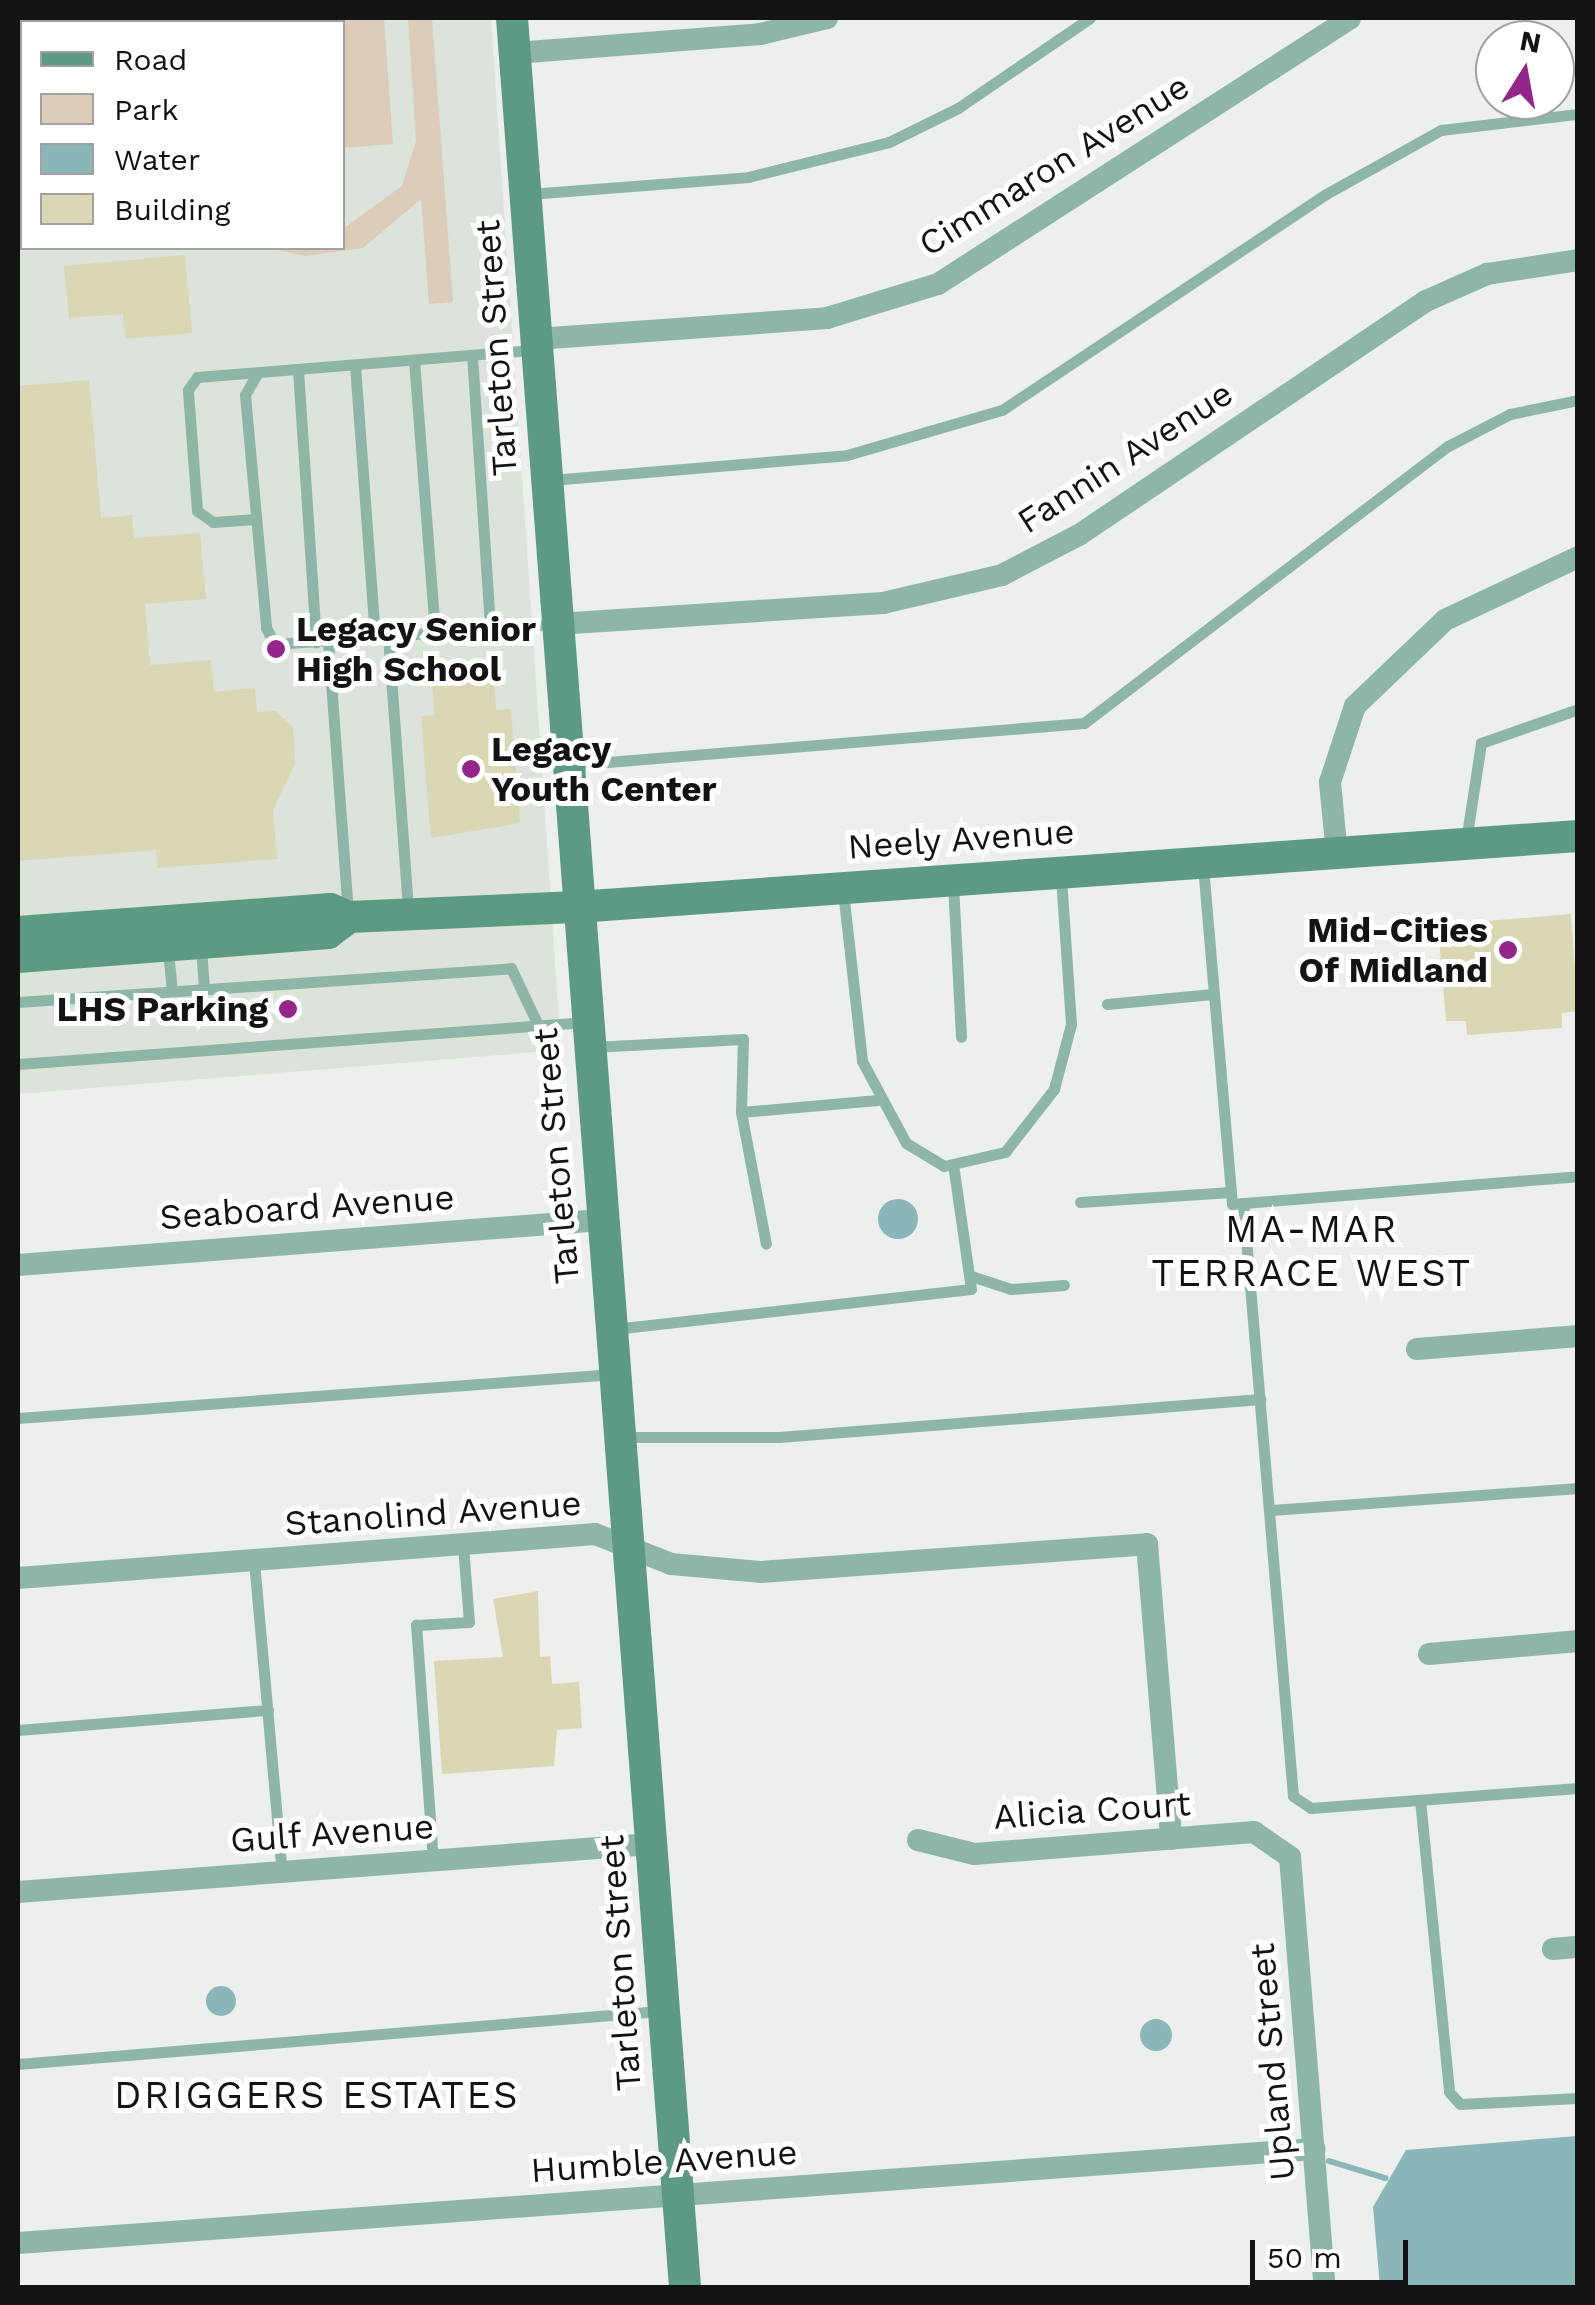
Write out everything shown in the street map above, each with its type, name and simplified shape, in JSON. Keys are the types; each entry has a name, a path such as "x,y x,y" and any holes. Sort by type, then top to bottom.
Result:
{"street":[{"name":"Tarleton Street","path":"512,18 586,1035 685,2288"},
{"path":"515,53 760,34 826,18"},
{"name":"Cimmaron Avenue","path":"536,344 827,318 938,284 1350,18"},
{"name":"Fannin Avenue","path":"557,624 883,603 1002,575 1079,535 1426,301 1487,274 1578,260"},
{"path":"1337,854 1330,782 1355,706 1445,620 1578,556"},
{"name":"Neely Avenue","path":"18,932 330,909 349,917 577,908 1578,836"},
{"name":"Neely Avenue","path":"18,957 328,933 349,917"},
{"name":"Seaboard Avenue","path":"18,1264 601,1220"},
{"path":"1417,1349 1578,1336"},
{"name":"Stanolind Avenue","path":"18,1578 595,1534 671,1564 760,1572 1148,1544 1171,1839"},
{"path":"1430,1654 1578,1641"},
{"name":"Alicia Court","path":"918,1840 974,1854 1171,1839 1273,1838"},
{"name":"Upland Street","path":"1273,1838 1290,1857 1325,2288"},
{"name":"Gulf Avenue","path":"18,1892 651,1844"},
{"path":"1553,1949 1578,1947"},
{"name":"Humble Avenue","path":"18,2244 1315,2149"}],"lane":[{"path":"525,195 748,177 889,142 958,108 1090,18"},
{"path":"546,480 847,455 1002,410 1326,194 1441,130 1578,114"},
{"path":"256,519 213,522 197,511 188,390 197,377 472,355 536,344"},
{"path":"472,355 490,628"},
{"path":"414,360 435,633"},
{"path":"356,365 408,914"},
{"path":"298,370 349,917"},
{"path":"258,374 246,395 256,519 275,644 557,624"},
{"path":"567,765 1084,723 1448,446 1510,414 1578,400"},
{"path":"1465,845 1481,743 1578,710"},
{"path":"1203,864 1232,1204 1578,1176"},
{"path":"842,887 862,1061 878,1100 906,1143 952,1164 1005,1152 1054,1088 1071,1024 1060,872"},
{"path":"952,880 962,1037"},
{"path":"184,946 204,988"},
{"path":"172,990 184,946"},
{"path":"18,1002 511,968 538,1025"},
{"path":"1106,1004 1213,994"},
{"path":"19,1061 538,1025 586,1035 743,1039 742,1112 766,1244"},
{"path":"742,1112 878,1100"},
{"path":"610,1330 971,1289 952,1164"},
{"path":"1080,1202 1231,1192"},
{"path":"1243,1203 1293,1796 1312,1808 1578,1788"},
{"path":"972,1276 1011,1290 1064,1285"},
{"path":"18,1418 614,1374"},
{"path":"619,1437 818,1434 1261,1399"},
{"path":"1271,1510 1578,1488"},
{"path":"434,1860 416,1625 469,1622 463,1545"},
{"path":"254,1560 282,1872"},
{"path":"18,1730 268,1710"},
{"path":"1420,1800 1449,2092 1460,2104 1578,2098"},
{"path":"18,2064 664,2010"}],"shaded area":[{"name":"Legacy Senior High School","path":"18,18 491,18 561,1050 18,1094"}],"green space":[{"path":"229,18 384,18 393,144 345,148 345,20"},
{"path":"408,18 432,18 453,302 429,304 421,199 363,248 305,256 278,250 345,250 345,228 402,186 416,141"}],"water":[{"path":"898,1199 912,1205 918,1219 912,1233 898,1239 884,1233 878,1219 884,1205"},
{"path":"221,1986 231,1991 236,2001 231,2011 221,2016 211,2011 206,2001 211,1991"},
{"path":"1156,2019 1167,2024 1172,2035 1167,2046 1156,2051 1145,2046 1140,2035 1145,2024"},
{"path":"1577,2136 1577,2287 1380,2287 1373,2207 1406,2150"}],"building":[{"path":"185,255 192,333 125,339 123,314 69,318 64,266"},
{"path":"89,380 101,518 132,515 134,538 200,533 206,599 145,604 150,665 211,660 214,692 255,688 257,712 275,711 293,727 295,764 273,810 277,859 157,868 156,850 18,861 18,386"},
{"name":"Legacy Youth Center","path":"493,668 496,710 511,709 520,823 431,838 421,716 435,715 431,674"},
{"name":"Mid-Cities Of Midland","path":"1571,914 1578,1011 1562,1013 1562,1028 1467,1035 1466,1021 1446,1021 1438,925"},
{"path":"538,1591 540,1657 550,1656 552,1684 579,1682 582,1728 557,1730 554,1766 442,1774 434,1661 503,1657 493,1599"}],"waterway":[{"path":"1329,2161 1385,2178"}],"place":[{"name":"Legacy Senior High School","path":"276,649"},
{"name":"Legacy Youth Center","path":"471,769"},
{"name":"Mid-Cities Of Midland","path":"1508,950"},
{"name":"LHS Parking","path":"288,1009"}],"district":[{"name":"MA-MAR TERRACE WEST","path":"1312,1252"},
{"name":"DRIGGERS ESTATES","path":"317,2096"}]}
